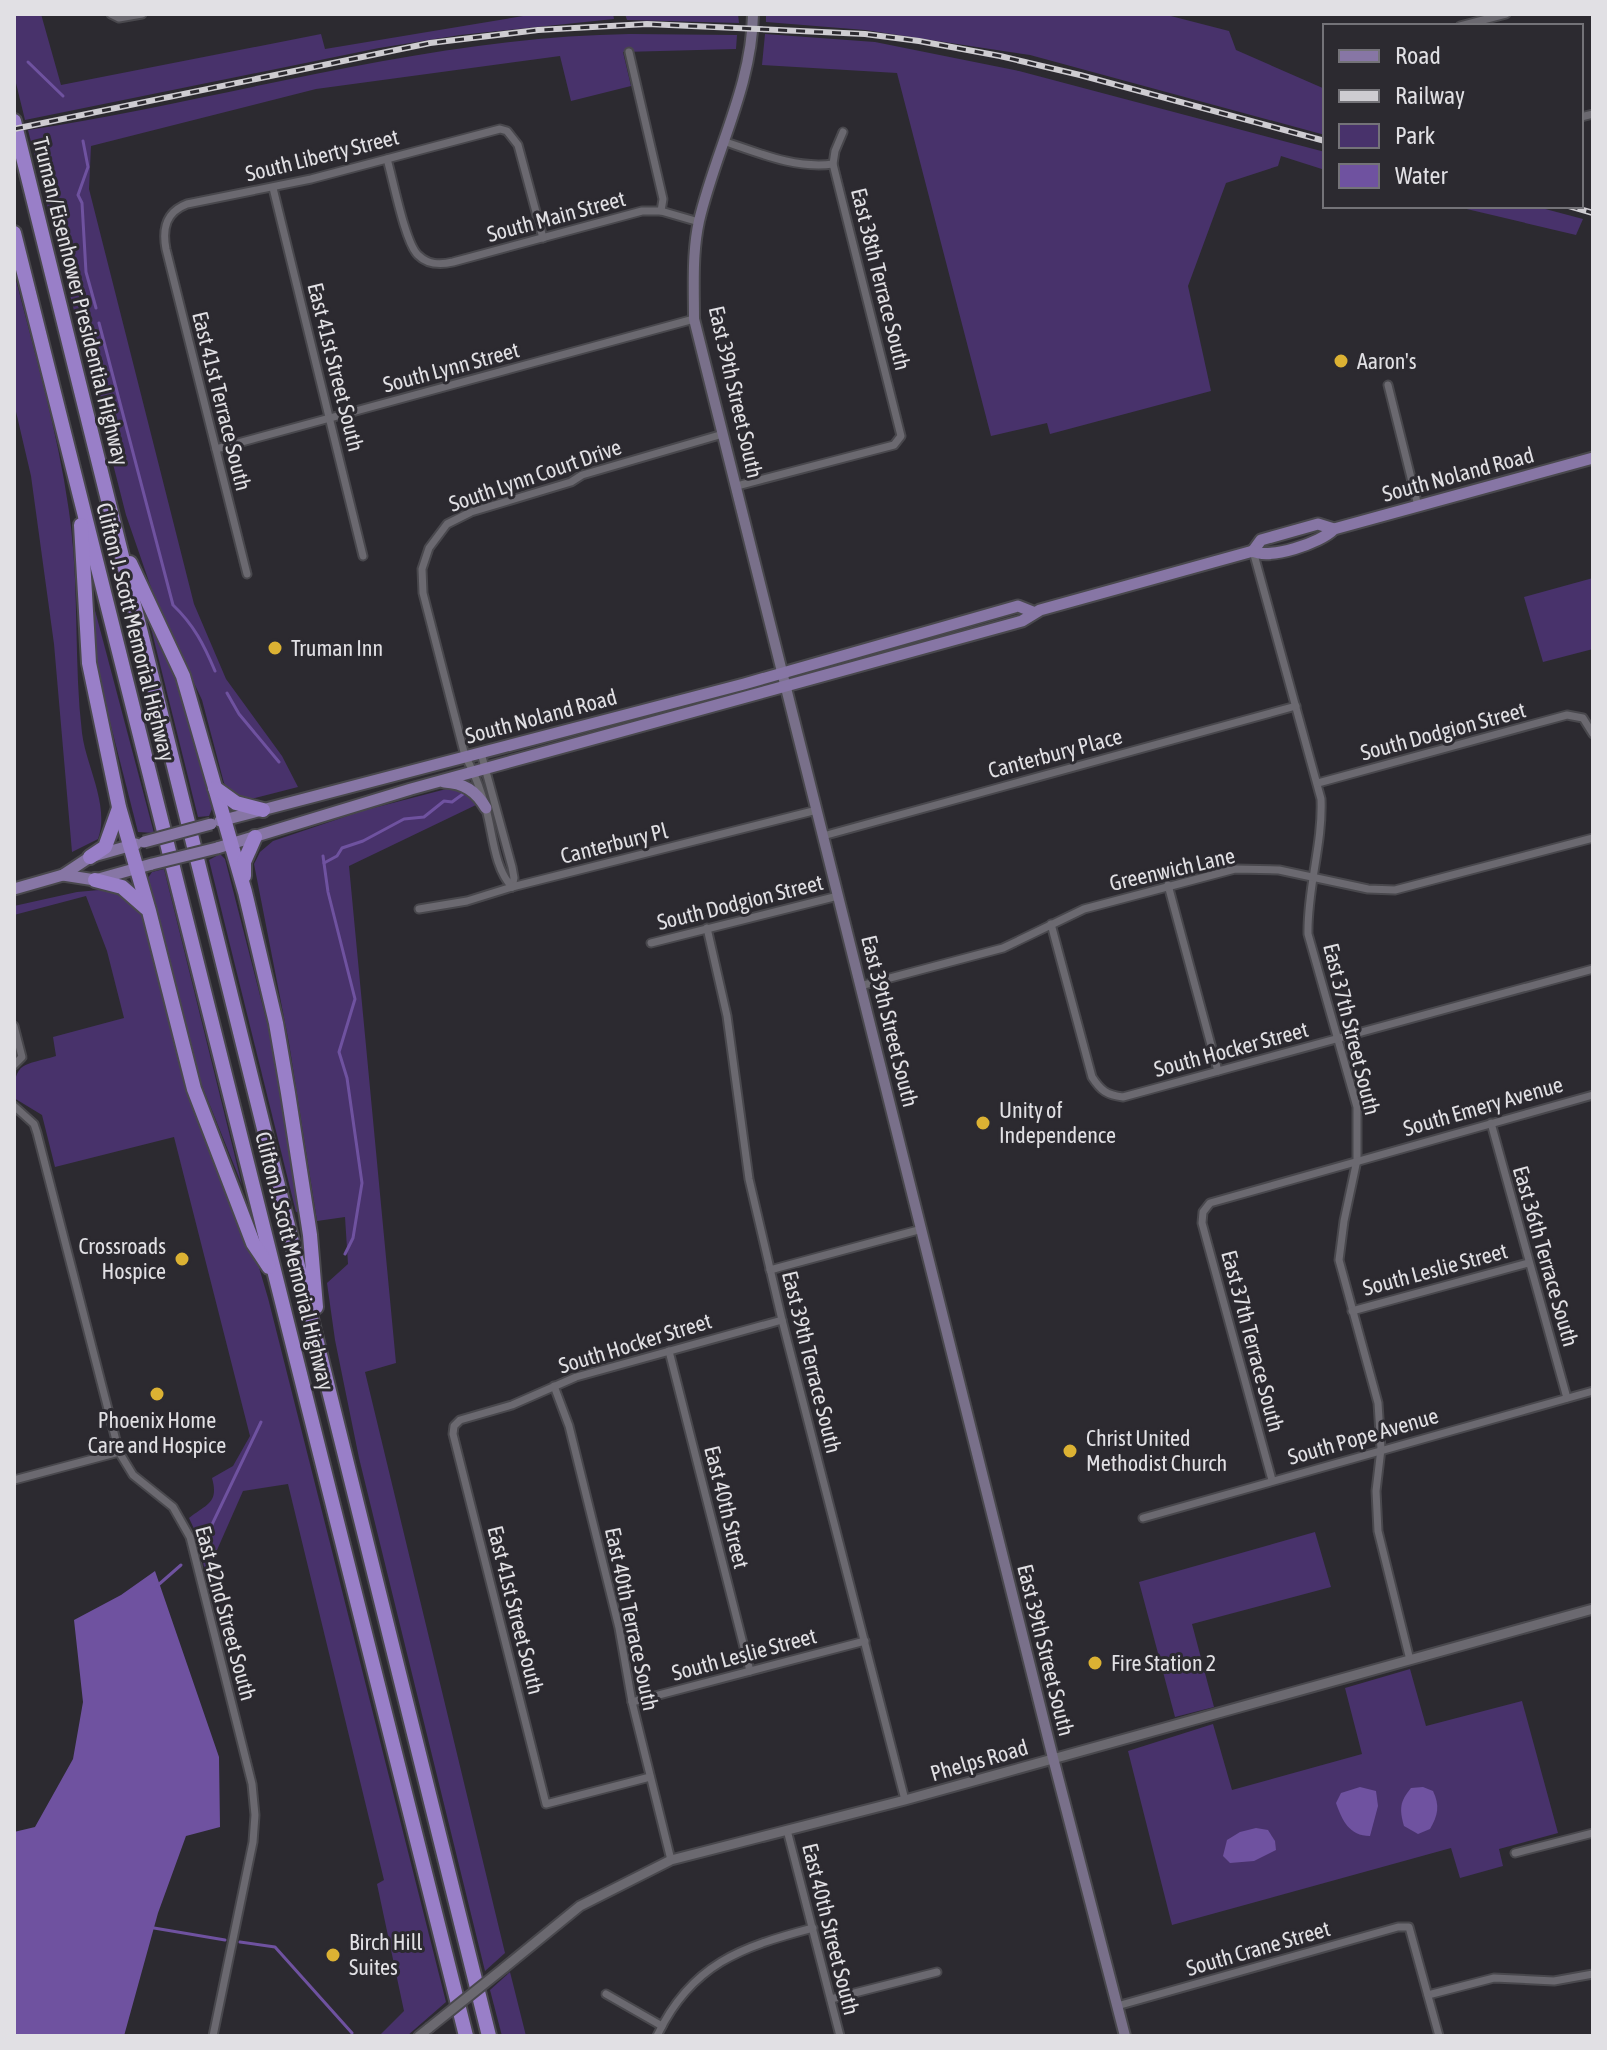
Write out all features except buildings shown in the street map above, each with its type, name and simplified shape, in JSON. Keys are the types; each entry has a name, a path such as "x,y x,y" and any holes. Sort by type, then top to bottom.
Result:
{"highway":[{"name":"Truman/Eisenhower Presidential Highway","path":"14,121 118,538"},
{"path":"14,233 79,497 89,663 119,807 194,1089 253,1243 277,1279"},
{"name":"Clifton J. Scott Memorial Highway","path":"79,497 466,2036"},
{"path":"118,538 183,676 215,788 217,822 224,846 245,892 276,1023 288,1093 310,1235 320,1354"},
{"name":"Clifton J. Scott Memorial Highway","path":"118,538 489,2036"},
{"path":"215,788 243,807 263,810"},
{"path":"90,857 105,847 119,807"},
{"path":"245,892 244,862 255,837"},
{"path":"95,880 122,887 138,898 149,911"}],"main road":[{"name":"East 39th Street South","path":"753,14 745,73 699,222 694,254 694,319 1125,2036"},
{"name":"South Noland Road","path":"63,875 95,880 224,846 439,781 1022,621 1033,612 1253,551 1265,555 1320,539 1334,529 1593,458"},
{"name":"South Noland Road","path":"14,889 63,875 90,857 217,822 325,796 1018,606 1033,612"},
{"path":"902,638 906,653"},
{"path":"439,781 468,787 486,808"}],"street":[{"path":"111,14 127,18 142,14"},
{"path":"1468,24 1506,14"},
{"path":"629,52 662,197 661,211"},
{"name":"South Liberty Street","path":"164,237 167,220 182,206 273,188 495,129 507,131 518,145 543,238"},
{"name":"East 38th Terrace South","path":"737,486 894,445 901,436 833,164 843,132"},
{"path":"723,141 797,164 816,167 833,164"},
{"name":"South Main Street","path":"387,159 410,244 423,260 443,264 642,211 661,211 699,222"},
{"name":"East 41st Street South","path":"273,188 363,556"},
{"name":"East 41st Terrace South","path":"164,237 247,574"},
{"name":"South Lynn Street","path":"216,449 694,319"},
{"path":"1388,385 1418,506"},
{"name":"South Lynn Court Drive","path":"512,887 512,867 479,770 465,756 423,593 422,569 429,548 447,524 471,512 571,482 582,475 723,434"},
{"name":"East 37th Street South","path":"1253,551 1318,783 1322,818 1308,905 1308,934 1357,1107 1357,1160 1339,1260 1378,1403 1381,1449 1376,1491 1378,1531 1410,1660"},
{"name":"Canterbury Place","path":"823,836 1296,706"},
{"name":"South Dodgion Street","path":"1318,783 1567,715 1583,718 1593,734"},
{"name":"South Lynn Court Drive","path":"481,753 479,770 486,808 502,873 512,887"},
{"name":"Canterbury Pl","path":"419,909 467,901 817,810"},
{"name":"Greenwich Lane","path":"860,986 1003,948 1084,909 1235,869 1279,870 1368,889 1395,890 1593,838"},
{"path":"1168,885 1218,1071"},
{"name":"South Dodgion Street","path":"651,943 838,896"},
{"name":"South Hocker Street","path":"1051,924 1092,1077 1100,1090 1123,1097 1593,969"},
{"name":"East 39th Terrace South","path":"707,928 727,1016 749,1179 905,1800"},
{"path":"14,1026 22,1057 14,1065"},
{"name":"South Emery Avenue","path":"1203,1212 1217,1199 1593,1095"},
{"name":"East 42nd Street South","path":"14,1106 34,1124 37,1133 119,1452 133,1475 173,1507 190,1537 252,1784 253,1842 213,2036"},
{"name":"East 36th Terrace South","path":"1491,1123 1567,1398"},
{"name":"East 37th Terrace South","path":"1203,1212 1202,1223 1272,1480"},
{"path":"770,1270 922,1229"},
{"name":"South Leslie Street","path":"1352,1311 1528,1263"},
{"name":"South Hocker Street","path":"456,1424 466,1418 512,1405 584,1374 782,1320"},
{"name":"East 40th Street","path":"669,1351 750,1671"},
{"name":"East 40th Terrace South","path":"554,1386 569,1426 616,1614 632,1702 671,1860"},
{"name":"South Pope Avenue","path":"1143,1518 1593,1391"},
{"name":"East 41st Street South","path":"456,1424 453,1434 546,1804 650,1777"},
{"path":"14,1480 119,1452"},
{"name":"Phelps Road","path":"419,2036 580,1906 671,1860 905,1800 1593,1609"},
{"name":"South Leslie Street","path":"632,1702 865,1641"},
{"name":"East 40th Street South","path":"787,1830 840,2036"},
{"path":"1515,1853 1593,1833"},
{"name":"South Crane Street","path":"1117,2006 1398,1927 1409,1927 1428,1995"},
{"path":"657,2036 692,1985 726,1957 813,1928"},
{"path":"831,1999 937,1972"},
{"path":"1439,2036 1428,1995 1494,1978 1554,1981 1593,1974"},
{"path":"606,1994 662,2026"}],"green space":[{"path":"14,14 41,14 61,85 321,34 325,49 535,14 613,14 614,19 460,35 379,48 25,120 14,75"},
{"path":"625,14 738,14 739,23 627,20"},
{"path":"766,14 1163,14 1229,31 1236,50 1323,88 1323,134 1030,55 865,30 766,22"},
{"path":"630,34 737,35 736,49 623,52 631,86 571,101 560,56 316,89 91,146 89,189 194,604 226,679 282,756 298,787 251,799 235,795 224,783 202,700 155,599 126,515 28,130 478,46"},
{"path":"765,34 875,42 1019,71 1323,151 1323,169 1281,156 1278,166 1226,183 1188,286 1211,391 1050,434 1047,423 991,436 897,73 762,65"},
{"path":"1462,208 1542,208 1583,219 1576,235"},
{"path":"14,272 47,399 67,495 82,733 101,813 98,839 72,852 54,644 31,476 14,403"},
{"path":"1593,578 1593,649 1543,662 1524,597"},
{"path":"88,584 154,833 138,832 97,671"},
{"path":"148,616 182,691 212,809 209,816 198,817"},
{"path":"450,788 463,790 478,804 349,866 396,1363 365,1372 505,1953 485,1971 359,1458 327,1283 348,1264 345,1217 317,1221 289,1043 254,864 260,852 273,841 362,811"},
{"path":"220,854 225,859 282,1081 301,1211 296,1212 209,860"},
{"path":"164,869 242,1185 197,1073 148,878 152,872"},
{"path":"99,890 126,899 145,920 185,1082 255,1254 268,1298 446,2002 407,2036 379,2036 404,2011 377,1884 384,1880 288,1484 243,1491 206,1575 196,1533 189,1518 213,1498 212,1478 233,1466 250,1436 174,1137 55,1167 42,1115 14,1098 16,1077 23,1066 56,1056 53,1037 124,1018 107,951 86,896 14,915 14,906"},
{"path":"1315,1532 1331,1587 1192,1624 1214,1707 1175,1717 1139,1582"},
{"path":"1410,1669 1426,1726 1522,1701 1558,1833 1499,1849 1503,1866 1460,1878 1451,1848 1172,1925 1128,1751 1213,1724 1232,1790 1362,1754 1345,1688"},
{"path":"510,1972 526,2036 502,2036 490,1990"}],"water":[{"path":"155,1571 219,1757 220,1827 186,1836 158,1913 124,2036 14,2036 14,1832 35,1827 73,1759 83,1702 74,1620 121,1595"},
{"path":"1360,1787 1376,1791 1378,1806 1370,1836 1352,1830 1336,1803 1341,1793"},
{"path":"1423,1787 1433,1791 1437,1810 1430,1829 1418,1834 1404,1826 1401,1815 1405,1797 1411,1788"},
{"path":"1256,1828 1268,1830 1275,1841 1276,1850 1254,1861 1230,1863 1223,1856 1227,1840 1240,1832"}],"waterway":[{"path":"28,62 63,96"},
{"path":"83,141 88,167 78,195 82,203 86,272 96,308"},
{"path":"99,323 173,605 198,636 215,671"},
{"path":"227,693 239,714 279,762"},
{"path":"324,863 337,856 342,848 363,841 404,819 424,817 444,801 452,802 463,794"},
{"path":"323,856 328,892 355,999 339,1052 347,1078 362,1183 353,1238 345,1254"},
{"path":"207,1535 261,1422"},
{"path":"157,1586 181,1565"},
{"path":"154,1928 225,1940"},
{"path":"240,1942 275,1947 352,2033"}],"railway":[{"path":"14,129 430,43 538,30 647,24 865,34 919,41 1080,75 1323,140"},
{"path":"1576,208 1593,213"}],"place":[{"name":"Aaron's","path":"1341,361"},
{"name":"Truman Inn","path":"275,648"},
{"name":"Unity of Independence","path":"983,1123"},
{"name":"Crossroads Hospice","path":"182,1259"},
{"name":"Phoenix Home Care and Hospice","path":"157,1394"},
{"name":"Christ United Methodist Church","path":"1070,1451"},
{"name":"Fire Station 2","path":"1095,1663"},
{"name":"Birch Hill Suites","path":"333,1955"}]}
